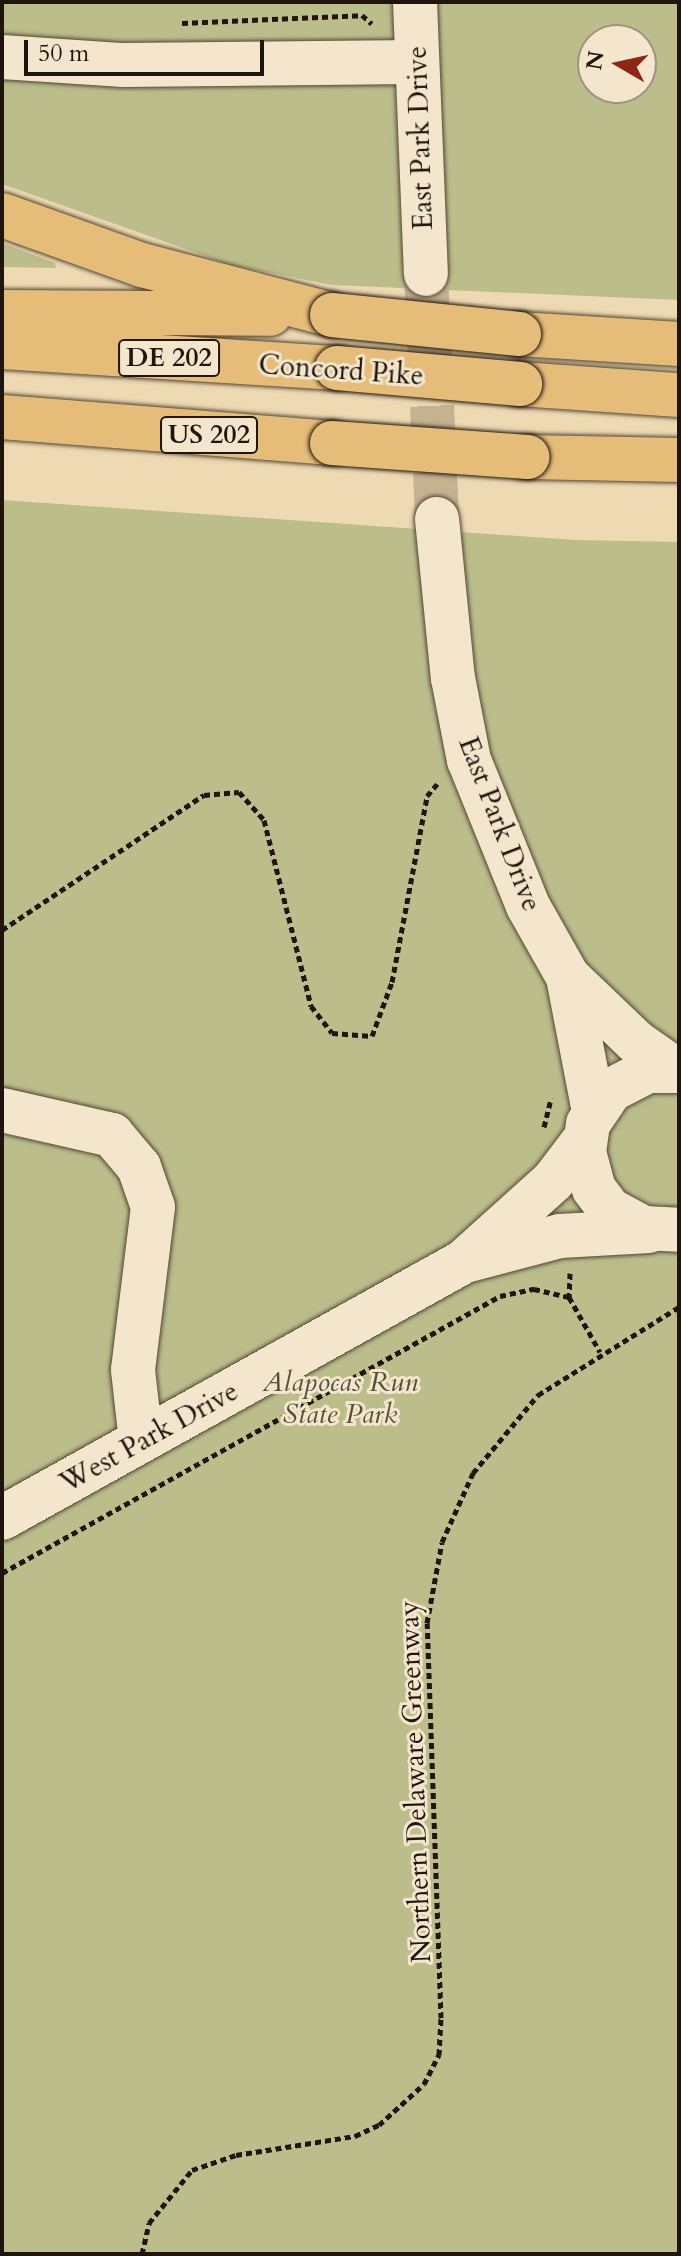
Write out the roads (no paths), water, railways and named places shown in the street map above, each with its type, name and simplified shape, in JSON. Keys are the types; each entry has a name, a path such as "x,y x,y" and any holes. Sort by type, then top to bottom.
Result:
{"main road":[{"path":"2,215 142,265 332,315"},
{"path":"2,312 332,315 519,334 679,344"},
{"name":"Concord Pike","path":"2,347 337,368 679,395"},
{"name":"US 202","path":"2,417 86,427 527,457 679,460"},
{"path":"2,427 86,427"}],"street":[{"name":"East Park Drive","path":"415,2 426,274"},
{"path":"2,57 124,65 416,62"},
{"name":"East Park Drive","path":"437,519 453,678 469,760 528,906 568,977 636,1042 677,1071"},
{"name":"East Park Drive","path":"568,977 589,1125 588,1177 601,1200 632,1224 668,1230"},
{"name":"West Park Drive","path":"2,1518 463,1262 553,1181 611,1090 635,1075 677,1071"},
{"path":"2,1110 112,1135 139,1167 153,1207 133,1370 141,1441"},
{"name":"West Park Drive","path":"463,1262 560,1236 668,1230"}],"tunnel":[{"path":"426,274 437,519"}],"park label":[{"name":"Alapocas Run State Park","path":"340,1398"}]}
